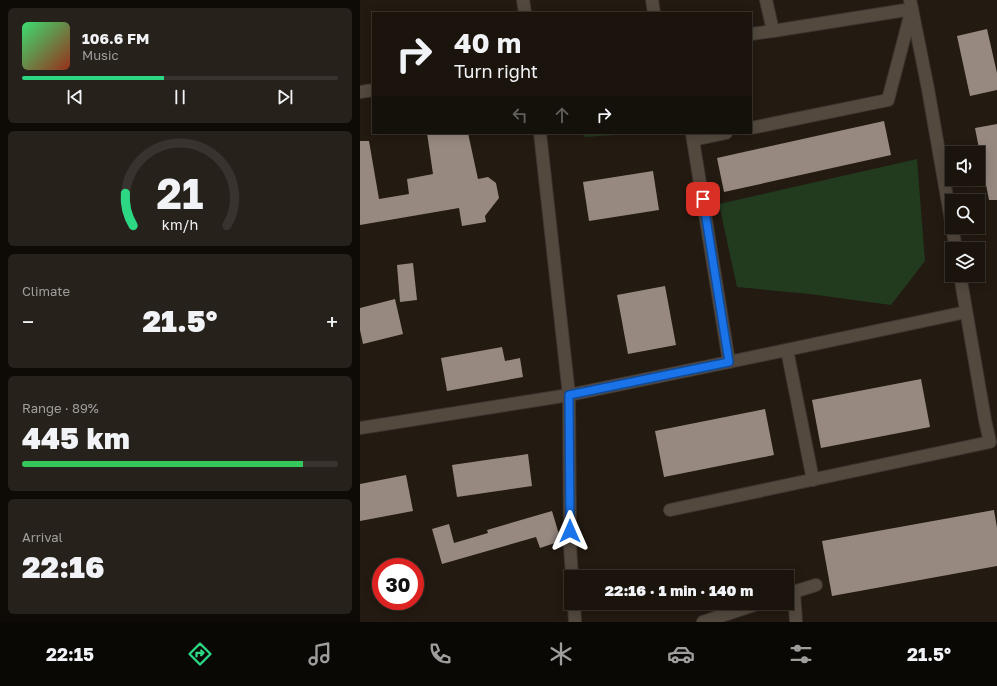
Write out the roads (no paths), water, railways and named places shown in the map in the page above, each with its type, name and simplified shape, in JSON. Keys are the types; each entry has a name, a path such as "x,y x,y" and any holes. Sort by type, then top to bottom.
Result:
{"street":[{"path":"523,0 525,12"},
{"path":"652,0 654,12"},
{"path":"766,0 773,31"},
{"path":"752,34 911,4"},
{"path":"752,128 888,100 911,4"},
{"path":"911,4 928,89 955,242"},
{"path":"360,92 372,90"},
{"path":"540,134 569,395 572,570"},
{"path":"715,134 692,136 729,362"},
{"path":"670,510 990,442 961,282"},
{"path":"360,428 569,395 966,312"},
{"path":"787,350 813,480"},
{"path":"794,592 816,585"},
{"path":"575,610 576,622"},
{"path":"703,622 739,610"},
{"path":"794,610 796,622"}]}
